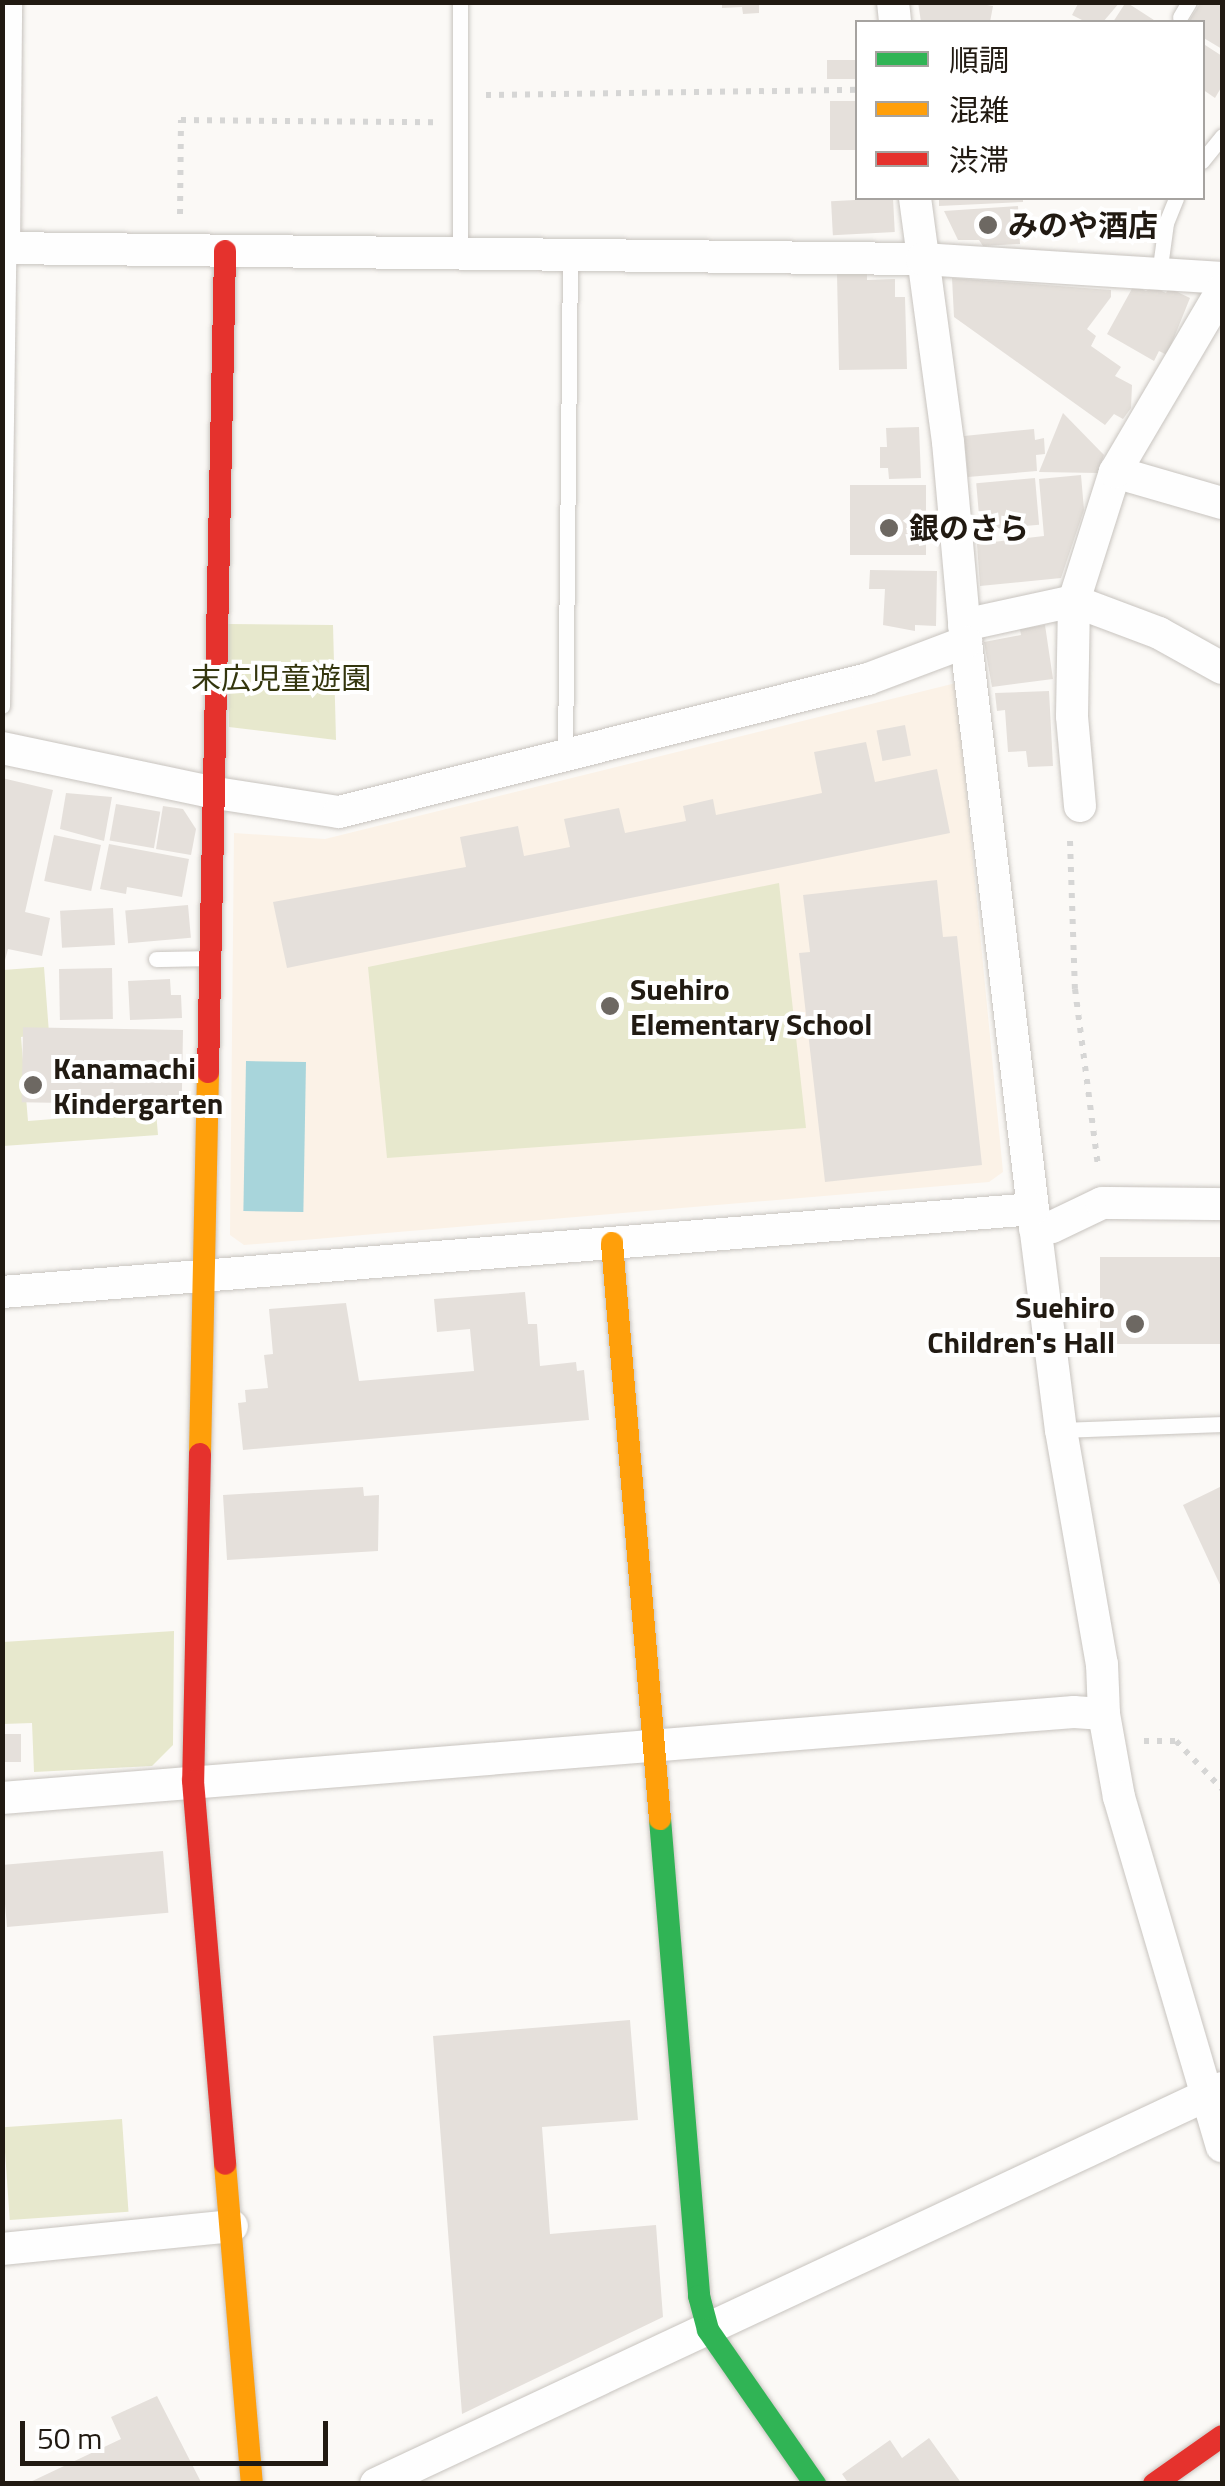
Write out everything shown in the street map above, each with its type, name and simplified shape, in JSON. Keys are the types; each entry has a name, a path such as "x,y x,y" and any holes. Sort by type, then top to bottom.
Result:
{"main road":[{"path":"225,250 194,1782 252,2484"},
{"path":"612,1244 699,2296 708,2330 815,2484"},
{"path":"1154,2484 1222,2436"}],"street":[{"path":"6,2 5,248 922,259 1222,278"},
{"path":"914,200 948,442 965,633 1034,1219 1062,1430 1102,1664 1106,1728 1119,1797 1215,2092 1222,2146"},
{"path":"1074,818 1074,601 1115,472 1222,290"},
{"path":"1115,472 1222,502"},
{"path":"2,748 216,793 339,812 868,679 965,633 1074,601 1159,633 1222,668"},
{"path":"2,1292 612,1244 1034,1219 1052,1227 1102,1203 1222,1204"},
{"path":"2,1798 1074,1712 1106,1728"},
{"path":"376,2484 1215,2092"},
{"path":"2,2248 232,2226"}],"lane":[{"path":"460,2 460,252"},
{"path":"1180,17 1190,2"},
{"path":"1205,157 1222,136"},
{"path":"1159,274 1166,223 1175,200"},
{"path":"2,706 5,248"},
{"path":"565,756 570,252"},
{"path":"156,959 213,958"},
{"path":"1062,1430 1222,1424"}],"path":[{"path":"460,96 855,90"},
{"path":"180,250 181,120 460,122"},
{"path":"1074,818 1075,989 1102,1203"},
{"path":"1106,1728 1176,1741 1222,1789"}],"shaded area":[{"name":"Suehiro Elementary School","path":"956,683 1003,1172 989,1182 244,1245 230,1235 234,833 325,839"}],"green space":[{"name":"末広児童遊園","path":"228,624 333,625 336,740 229,727"},
{"path":"779,883 806,1128 387,1158 368,967"},
{"path":"44,967 49,1033 21,1037 28,1121 156,1111 158,1135 3,1146 3,970"},
{"path":"174,1631 173,1745 152,1766 34,1772 32,1723 3,1724 3,1642"},
{"path":"122,2119 128,2212 10,2220 3,2127"}],"water":[{"path":"246,1061 306,1062 303,1212 243,1211"}],"building":[{"path":"722,2 759,2 759,13 743,14 742,7 722,8"},
{"path":"918,2 993,6 990,20 921,20"},
{"path":"1079,2 1120,2 1105,20 1082,20 1072,15"},
{"path":"1126,2 1154,20 1114,20"},
{"path":"1201,2 1222,2 1222,49 1205,39 1205,20 1189,20"},
{"path":"1205,45 1222,56 1222,86 1215,98 1205,91"},
{"path":"827,60 855,60 855,79 827,79"},
{"path":"830,101 855,101 855,150 830,150"},
{"path":"893,200 895,232 833,235 831,201"},
{"path":"939,200 1023,200 1023,202 939,206"},
{"path":"1018,206 1020,244 983,246 979,240 958,240 944,211"},
{"path":"867,273 867,280 895,279 895,297 905,297 907,369 839,370 837,274"},
{"path":"952,278 1111,290 1111,297 1087,329 1096,336 1091,346 1121,367 1115,376 1132,385 1131,408 1123,419 1114,414 1105,425 954,317"},
{"path":"1134,285 1166,293 1169,288 1190,298 1167,355 1159,351 1154,361 1107,334"},
{"path":"1063,413 1104,455 1098,473 1039,472"},
{"path":"919,427 921,478 889,479 888,468 880,468 880,447 887,447 886,428"},
{"path":"1034,429 1035,440 1044,438 1045,454 1036,455 1037,471 968,477 964,436"},
{"path":"1081,475 1084,510 1061,578 980,586 977,544 1044,536 1039,479"},
{"path":"1035,478 1039,525 980,530 976,483"},
{"path":"850,485 926,485 926,555 850,555"},
{"path":"870,570 937,571 936,626 915,625 915,631 883,625 885,589 869,589"},
{"path":"1045,625 1053,679 992,687 984,642 1021,635 1020,629"},
{"path":"1049,691 1053,766 1028,767 1026,751 1008,752 1005,710 997,711 995,693"},
{"path":"905,725 911,755 882,761 877,731"},
{"path":"866,742 875,782 937,769 950,833 287,968 273,902 466,867 460,837 518,826 524,856 570,847 564,819 619,808 625,833 686,821 683,806 713,799 716,815 822,793 814,752"},
{"path":"2,778 53,790 25,912 50,918 42,956 8,949 4,964"},
{"path":"66,793 112,797 104,841 60,829"},
{"path":"116,804 160,812 154,848 110,840"},
{"path":"163,806 183,809 196,829 191,855 156,849"},
{"path":"54,835 101,845 91,891 44,881"},
{"path":"109,844 189,859 182,897 127,887 126,894 100,889"},
{"path":"937,880 943,937 957,936 982,1165 825,1182 799,953 810,952 803,895"},
{"path":"188,905 191,938 128,943 125,910"},
{"path":"113,908 115,945 62,948 60,911"},
{"path":"112,968 113,1019 60,1020 59,969"},
{"path":"170,979 171,995 181,995 182,1018 130,1020 128,981"},
{"path":"23,1027 183,1030 182,1105 22,1102"},
{"path":"1100,1257 1222,1257 1222,1344 1100,1344"},
{"path":"525,1292 528,1324 537,1324 540,1366 576,1362 577,1371 584,1370 589,1420 243,1450 238,1403 246,1402 245,1390 268,1388 264,1355 273,1354 269,1309 346,1303 359,1381 474,1371 470,1329 437,1332 434,1299"},
{"path":"1222,1486 1222,1589 1183,1505"},
{"path":"363,1487 364,1496 379,1495 378,1551 227,1560 223,1495"},
{"path":"2,1734 21,1734 21,1762 2,1762"},
{"path":"163,1851 168,1913 7,1927 2,1865"},
{"path":"630,2020 638,2120 542,2127 550,2234 656,2225 663,2317 462,2414 433,2036"},
{"path":"157,2396 202,2484 26,2484 121,2439 111,2417"},
{"path":"929,2438 962,2484 849,2484 842,2474 890,2440 902,2458"}],"traffic: fast":[{"path":"660,1819 699,2296 708,2330 815,2484"}],"traffic: slow":[{"path":"200,1454 208,1072"},
{"path":"612,1243 660,1819"},
{"path":"225,2164 252,2484"}],"traffic: jam":[{"path":"208,1072 225,251"},
{"path":"200,1454 193,1781 225,2164"},
{"path":"1154,2484 1222,2436"}],"place":[{"name":"みのや酒店","path":"988,225"},
{"name":"銀のさら","path":"889,528"},
{"name":"Suehiro Elementary School","path":"610,1006"},
{"name":"Kanamachi Kindergarten","path":"33,1085"},
{"name":"Suehiro Children's Hall","path":"1135,1324"}]}
